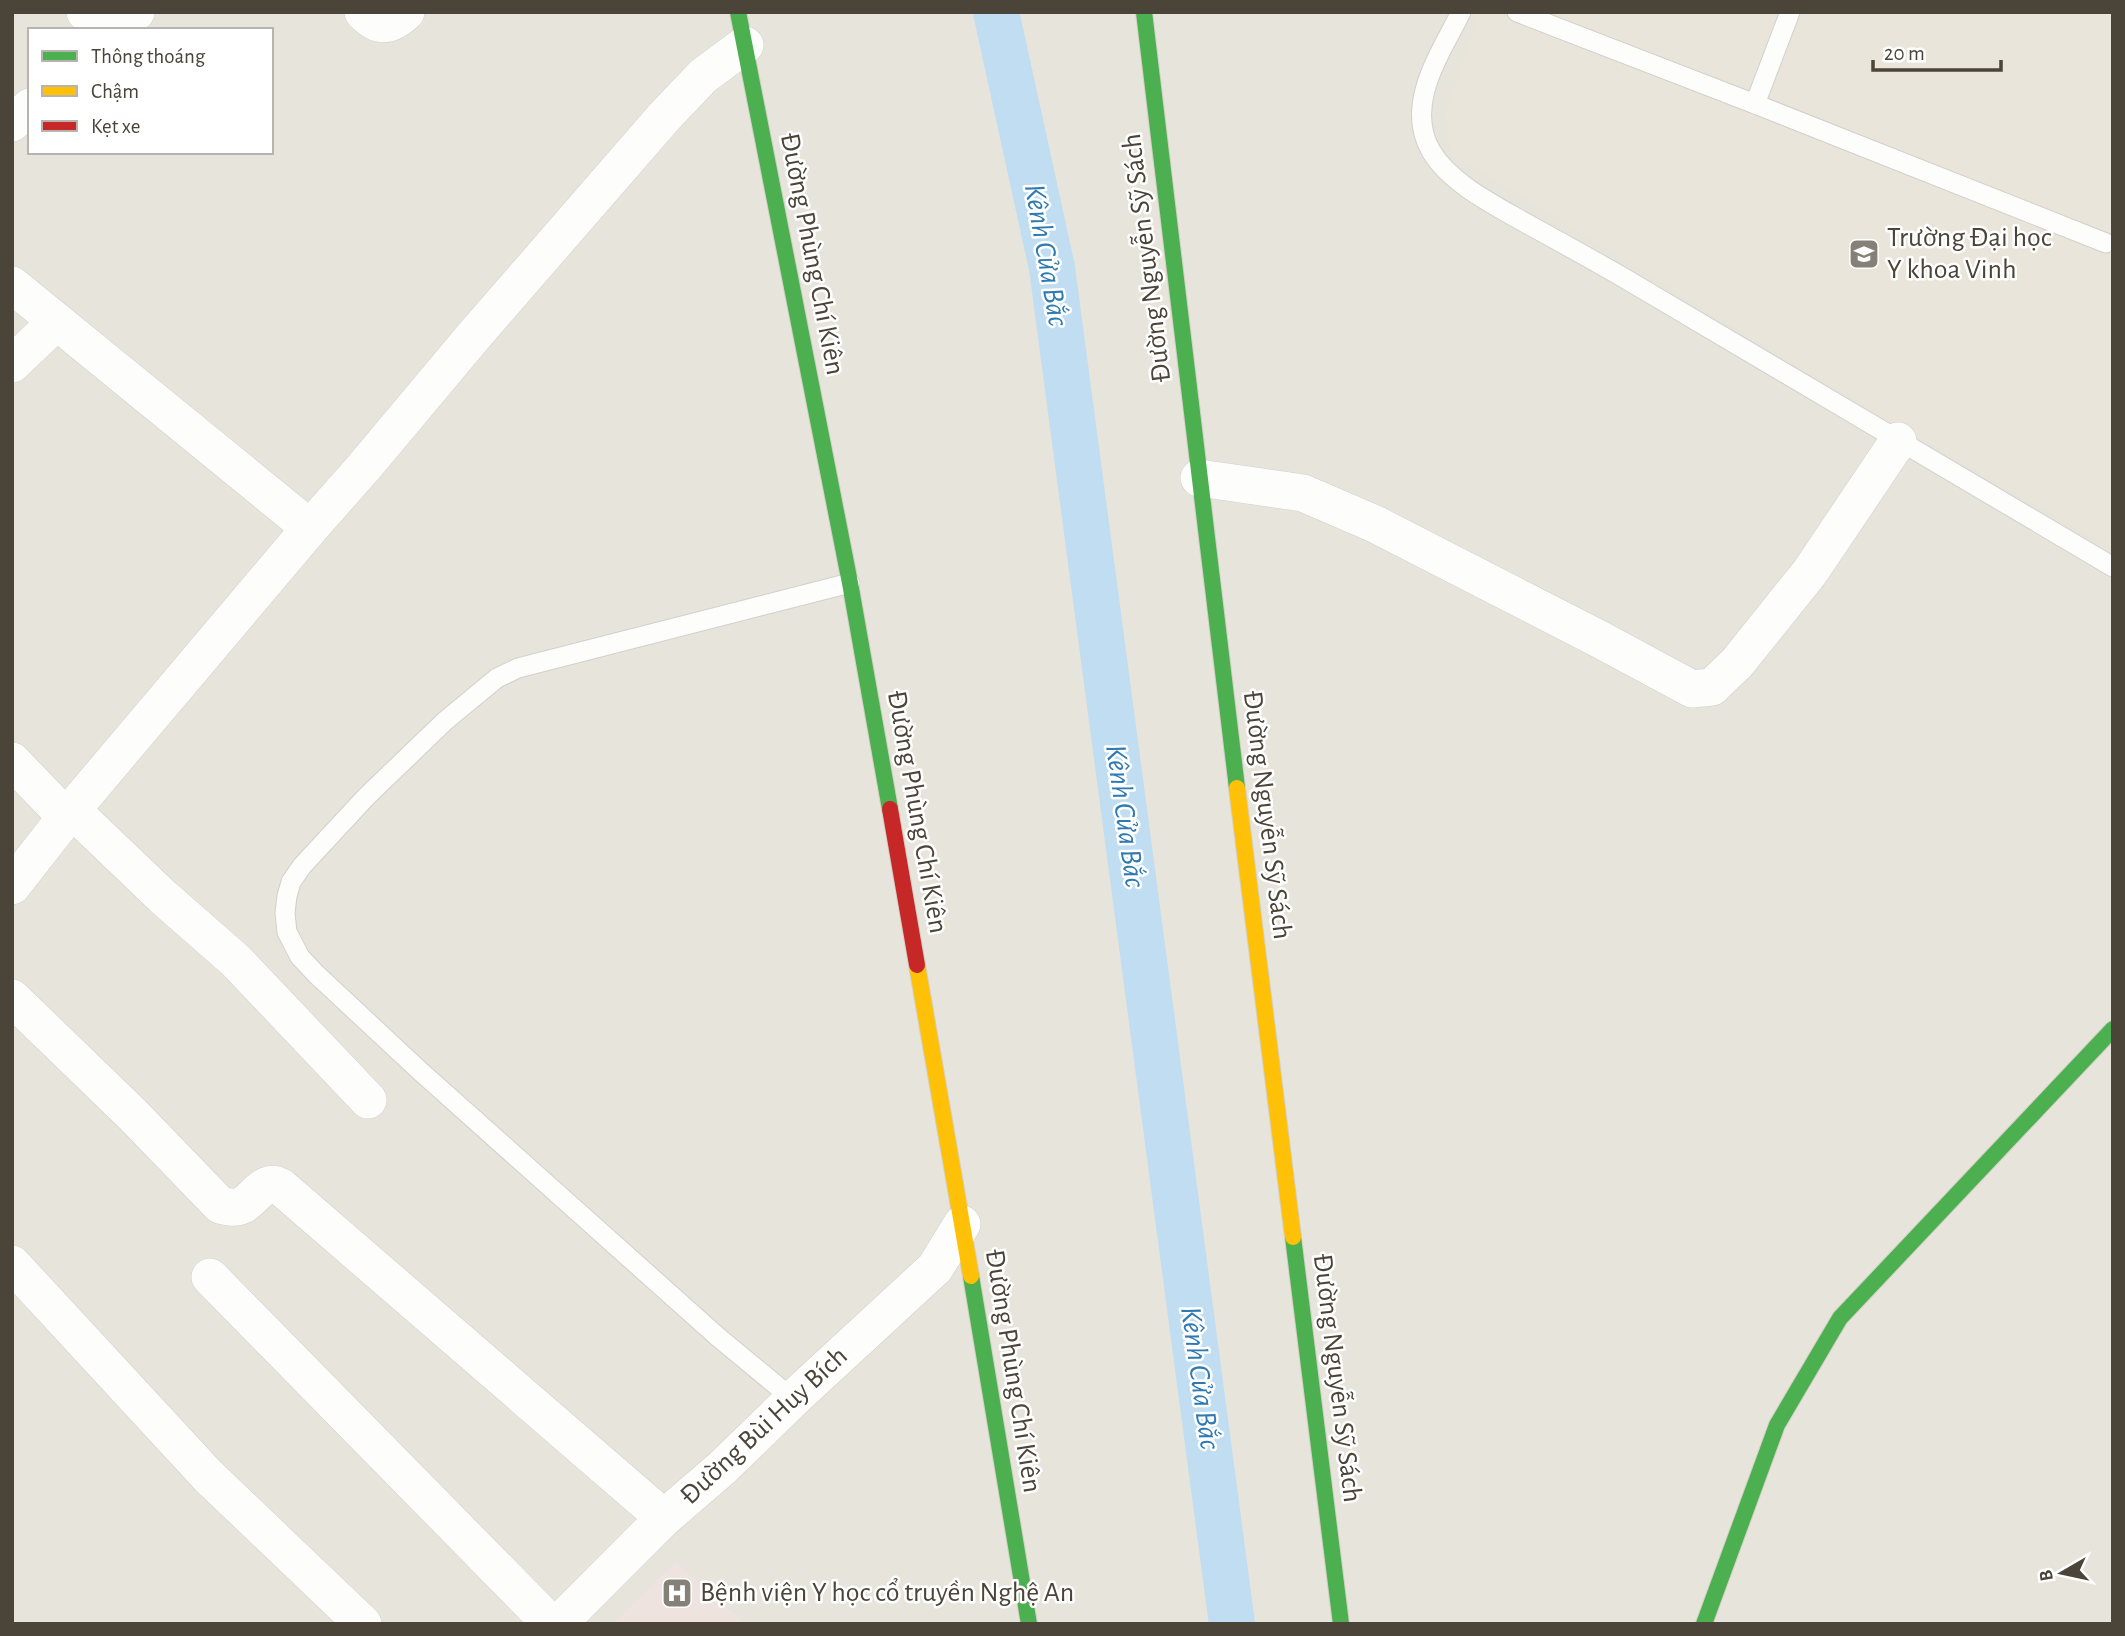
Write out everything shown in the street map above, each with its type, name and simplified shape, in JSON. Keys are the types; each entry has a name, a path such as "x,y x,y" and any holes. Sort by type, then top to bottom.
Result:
{"street":[{"path":"85,12 102,28"},
{"path":"118,28 135,12"},
{"path":"363,12 376,22 385,24 397,21 406,12"},
{"name":"Đường Nguyễn Sỹ Sách","path":"1144,12 1341,1624"},
{"path":"12,886 69,814 310,528 742,28"},
{"name":"Đường Phùng Chí Kiên","path":"742,28 850,583 1029,1624"},
{"path":"12,123 28,109"},
{"path":"12,285 310,528"},
{"path":"12,364 56,322"},
{"path":"1199,478 1303,493 1375,524 1692,689 1703,689 1712,687 1737,663 1810,572 1898,441"},
{"path":"12,761 236,961 368,1100"},
{"path":"12,998 133,1115 220,1205 231,1208 241,1206 268,1184 275,1183 281,1187 664,1518"},
{"path":"1704,1624 1777,1425 1840,1318 2113,1029"},
{"name":"Đường Bùi Huy Bích","path":"558,1624 664,1518 722,1468 936,1268 962,1224"},
{"path":"12,1264 208,1476 363,1624"},
{"path":"211,1277 551,1624"}],"lane":[{"path":"1461,12 1426,86 1421,111 1425,139 1440,165 1451,176 1497,207 1621,276 2113,567"},
{"path":"1517,12 2106,243"},
{"path":"1755,104 1790,12"},
{"path":"793,1399 697,1319 316,974 293,945 287,932 285,913 291,882 302,866 366,797 445,721 497,678 518,668 850,583"}],"shaded area":[{"path":"12,12 2113,12 2113,1624 12,1624"},
{"name":"Trường Đại học Y khoa Vinh","path":"1480,12 2113,12 2113,548 1780,355 1451,153 1445,114"},
{"name":"Bệnh viện Y học cổ truyền Nghệ An","path":"676,1562 745,1624 612,1624"}],"waterway":[{"name":"Kênh Cửa Bắc","path":"996,12 1052,268 1232,1624"}],"traffic: fast":[{"path":"738,12 850,583 890,809"},
{"path":"1144,12 1237,788"},
{"path":"1704,1624 1777,1425 1840,1318 2113,1029"},
{"path":"1293,1237 1341,1624"},
{"path":"971,1276 1029,1624"}],"traffic: slow":[{"path":"1237,788 1293,1237"},
{"path":"917,965 971,1276"}],"traffic: jam":[{"path":"890,809 917,965"}],"place":[{"name":"Trường Đại học Y khoa Vinh","path":"1864,254"},
{"name":"Bệnh viện Y học cổ truyền Nghệ An","path":"677,1593"}]}
